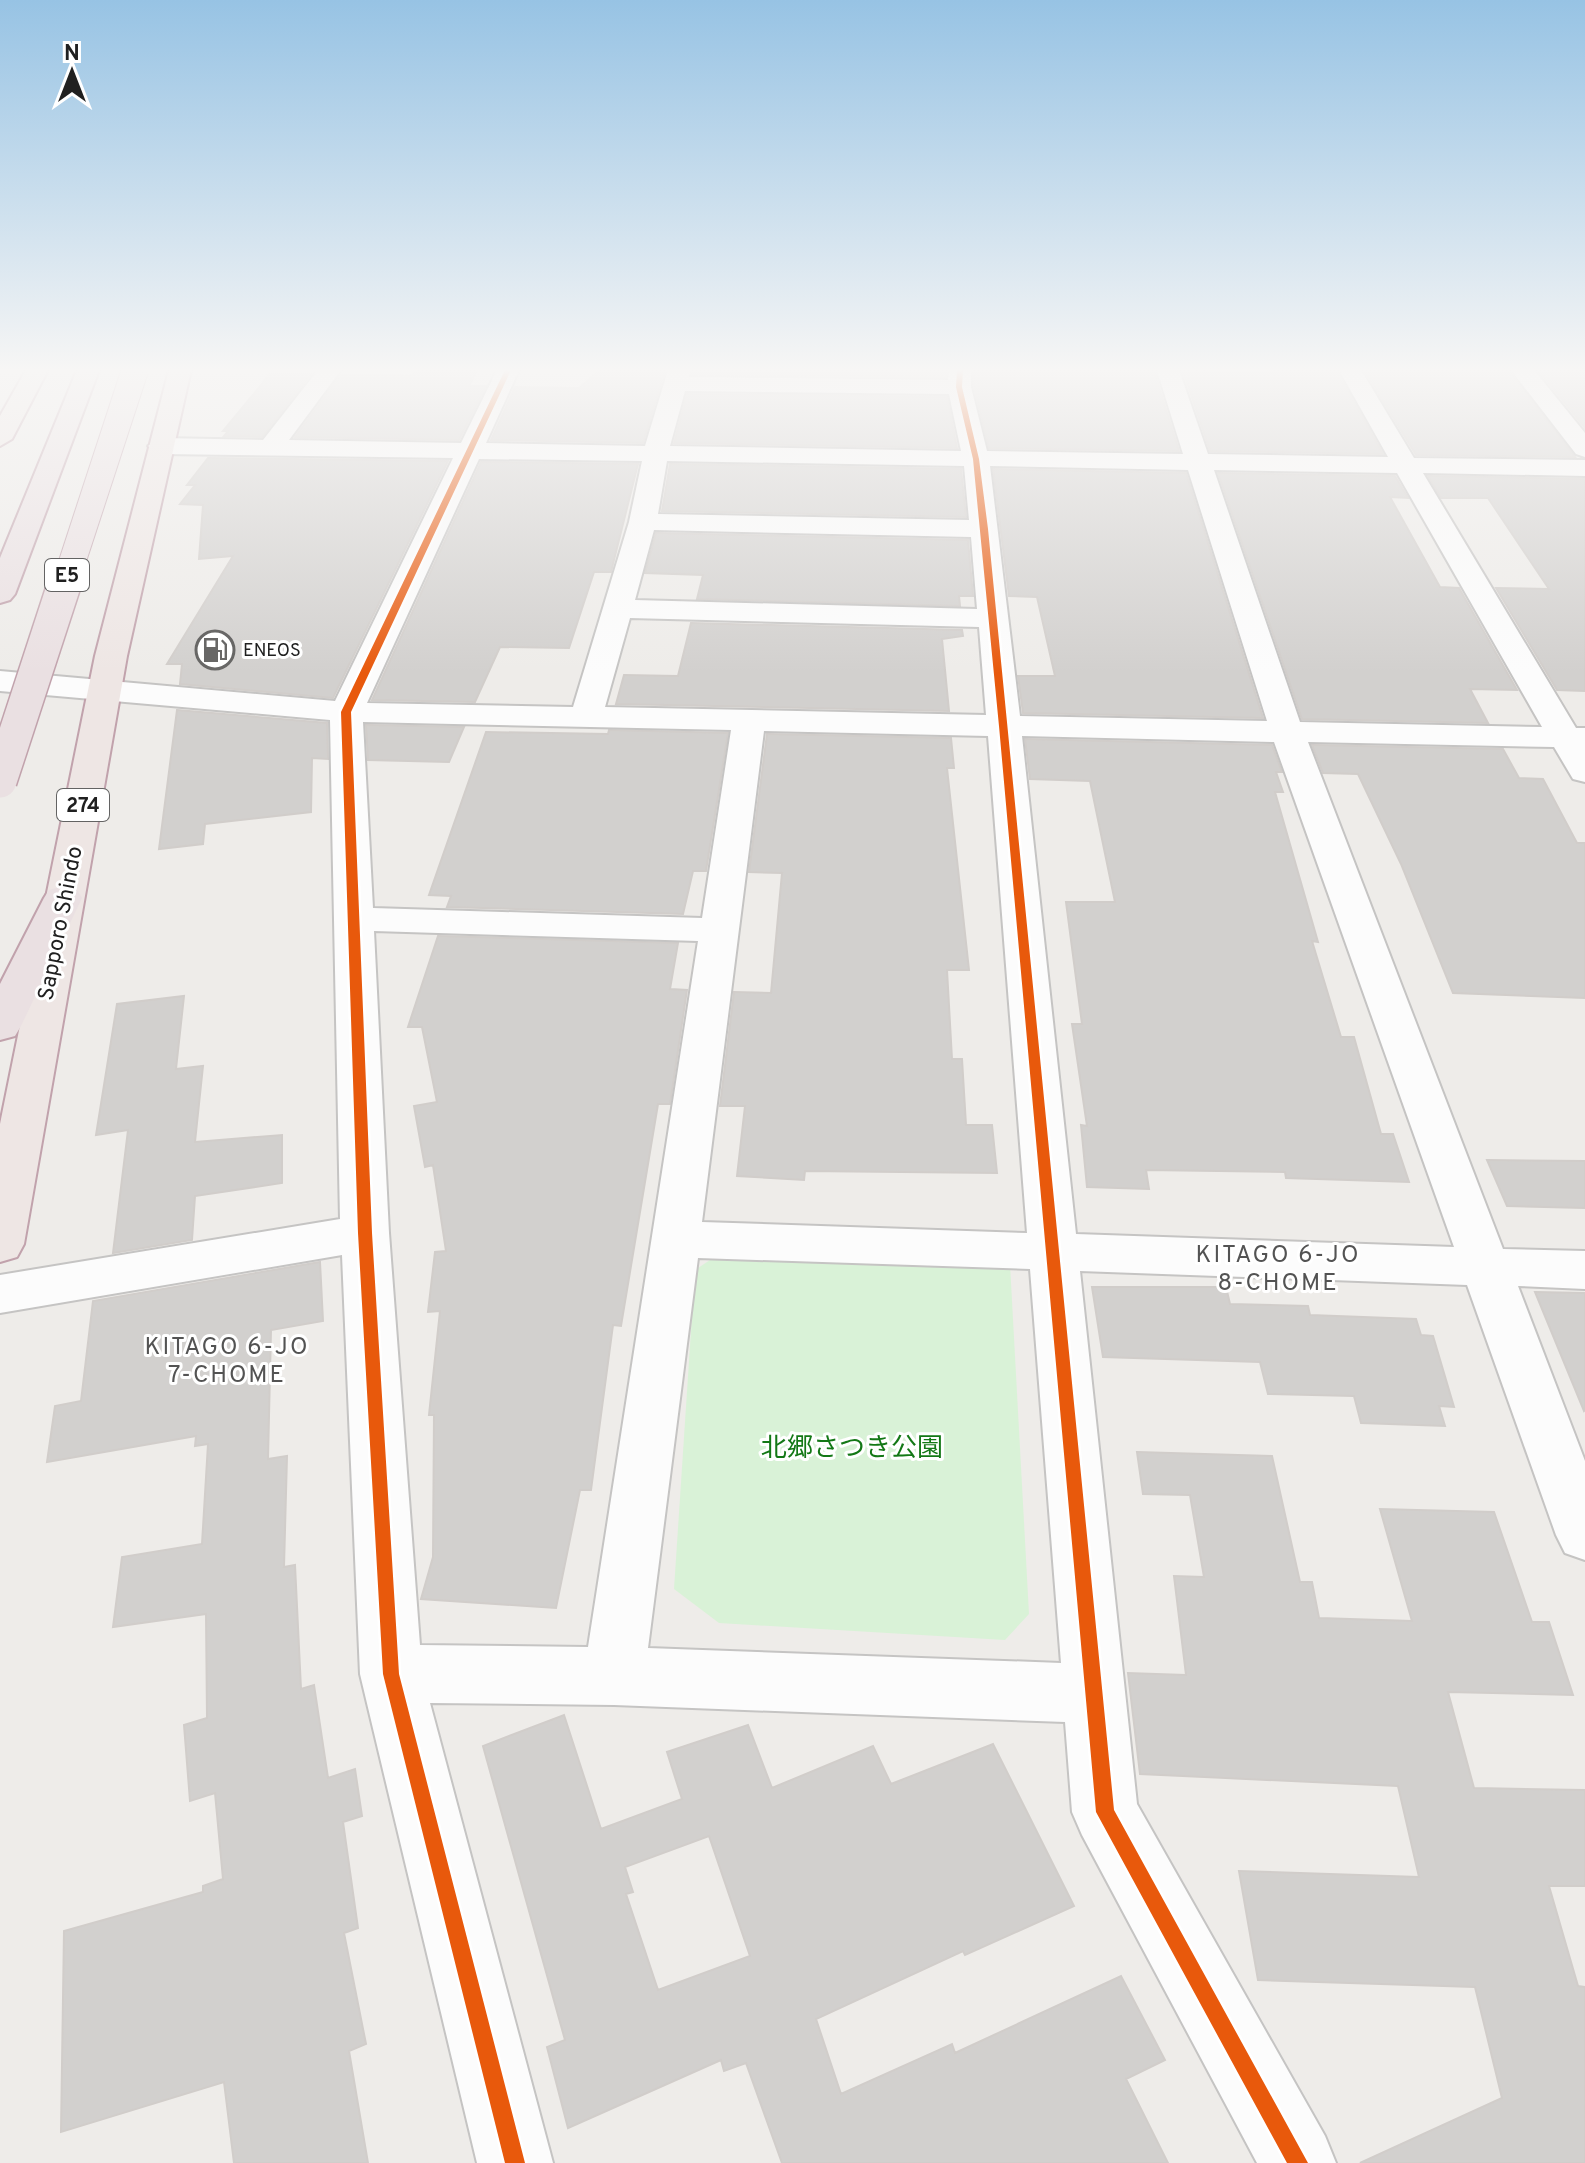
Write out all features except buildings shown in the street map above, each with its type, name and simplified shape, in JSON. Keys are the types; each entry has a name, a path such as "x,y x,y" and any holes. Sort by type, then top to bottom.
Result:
{"highway":[{"name":"E5","path":"0,594 48,471"},
{"name":"E5","path":"0,781 102,471"},
{"name":"Sapporo Shindo","path":"0,1244 63,898 155,471"},
{"path":"0,1026 63,898"}],"street":[{"path":"459,471 346,712 351,919 365,1233 391,1674 515,2163"},
{"path":"586,717 643,522 653,471"},
{"path":"977,471 1105,1812 1298,2163"},
{"path":"1201,471 1287,732 1585,1535"},
{"path":"1410,471 1575,738 1585,772"},
{"path":"643,522 984,529"},
{"path":"619,609 993,618"},
{"path":"0,681 346,712 1575,738"},
{"path":"614,1676 722,930 749,721"},
{"path":"351,919 722,930"},
{"path":"0,1294 365,1233"},
{"path":"675,1239 1585,1270"},
{"path":"391,1674 614,1676 1096,1694"}],"green space":[{"name":"北郷さつき公園","path":"719,1254 1010,1264 1029,1614 1005,1640 719,1623 674,1589 695,1270"}],"cycle path":[{"path":"460,471 346,712 365,1233 391,1674 515,2163"},
{"path":"977,471 1105,1812 1298,2163"}],"place":[{"name":"ENEOS","path":"215,650"}],"district":[{"name":"KITAGO 6-JO 8-CHOME","path":"1278,1268"},
{"name":"KITAGO 6-JO 7-CHOME","path":"227,1360"}]}
